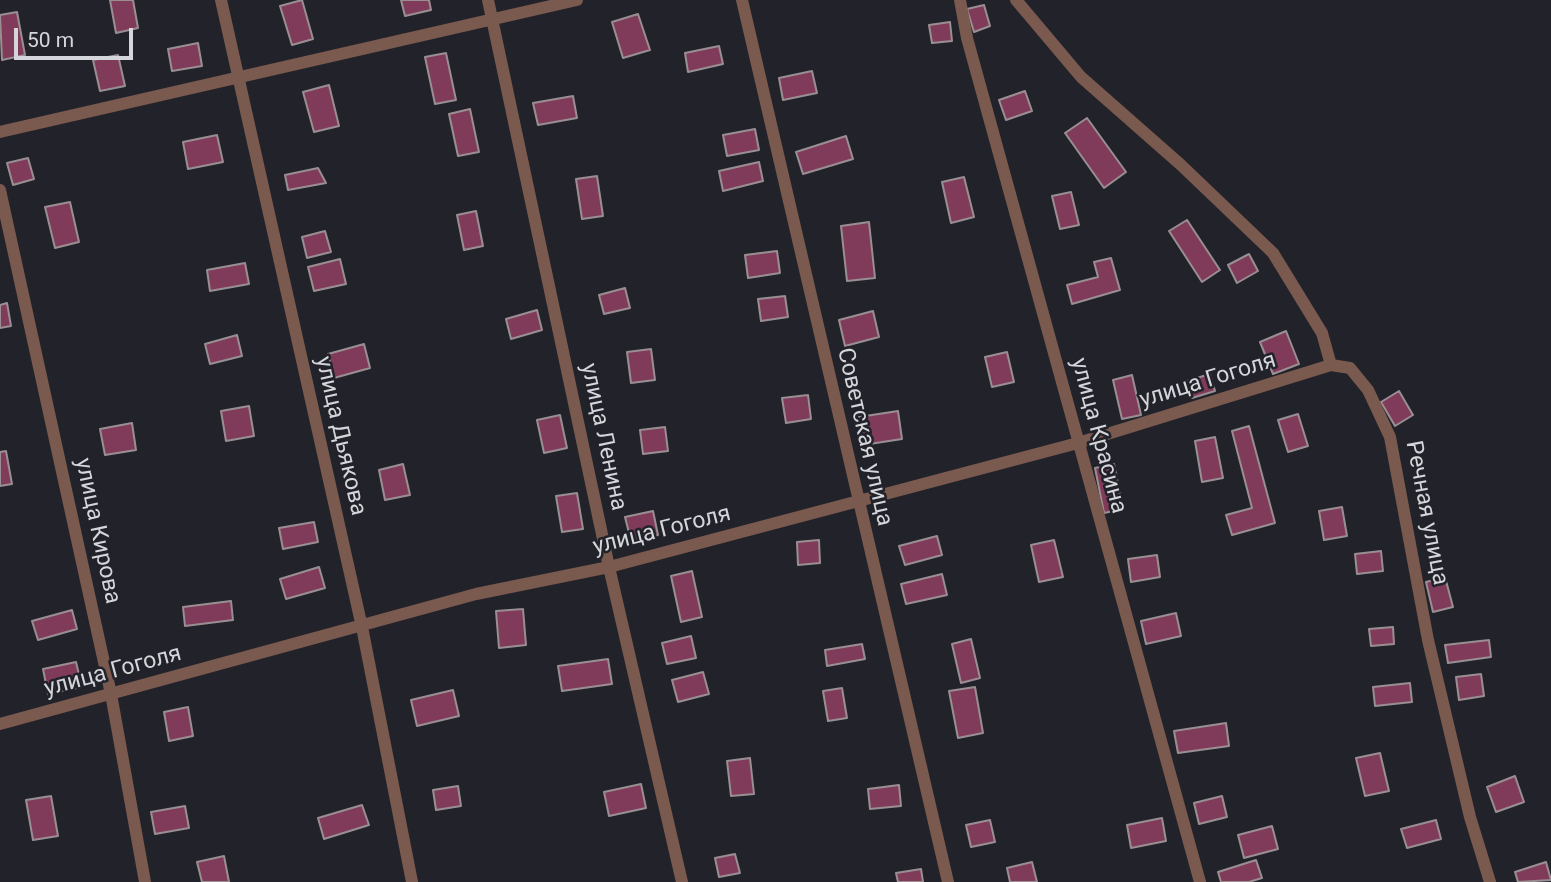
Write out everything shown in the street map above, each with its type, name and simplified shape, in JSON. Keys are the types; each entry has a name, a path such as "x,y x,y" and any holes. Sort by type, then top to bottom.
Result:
{"street":[{"name":"улица Дьякова","path":"221,0 362,627 412,882"},
{"name":"улица Ленина","path":"488,0 609,567 682,882"},
{"path":"0,132 578,0"},
{"name":"Советская улица","path":"742,0 857,502 948,882"},
{"name":"улица Красина","path":"960,0 967,38 1200,882"},
{"path":"1016,0 1082,77 1181,165 1273,253 1322,333 1331,365"},
{"name":"улица Кирова","path":"0,190 111,694 145,882"},
{"name":"улица Гоголя","path":"0,724 476,594 609,567 1078,443 1331,365"},
{"name":"Речная улица","path":"1331,365 1350,368 1368,390 1390,437 1428,640 1470,817 1490,882"}],"building":[{"path":"110,0 133,0 138,28 116,33"},
{"path":"302,0 313,39 292,45 280,6"},
{"path":"401,0 429,0 431,10 405,16"},
{"path":"984,5 990,26 974,32 967,9"},
{"path":"17,12 25,55 2,60 0,15"},
{"path":"638,14 650,50 623,58 612,22"},
{"path":"950,22 952,41 932,43 929,25"},
{"path":"198,43 202,66 172,71 168,49"},
{"path":"719,46 723,64 688,72 685,53"},
{"path":"446,53 456,100 435,104 425,57"},
{"path":"118,55 125,86 100,91 93,60"},
{"path":"812,71 817,93 783,100 779,78"},
{"path":"329,85 339,126 314,132 303,92"},
{"path":"1025,91 1032,111 1006,120 999,100"},
{"path":"573,96 577,118 538,125 533,103"},
{"path":"470,109 479,152 458,156 449,114"},
{"path":"1087,118 1126,172 1104,188 1065,133"},
{"path":"755,129 759,150 727,156 723,135"},
{"path":"217,135 223,162 188,169 183,142"},
{"path":"846,136 853,159 803,174 796,152"},
{"path":"28,158 34,179 13,185 7,163"},
{"path":"759,162 763,181 723,191 719,171"},
{"path":"318,168 326,183 288,190 285,175"},
{"path":"597,176 603,216 582,219 576,179"},
{"path":"964,177 974,217 951,223 942,182"},
{"path":"1071,192 1079,225 1060,229 1052,196"},
{"path":"70,202 79,242 55,248 45,207"},
{"path":"476,211 483,246 464,250 457,215"},
{"path":"1187,220 1220,270 1202,282 1169,231"},
{"path":"869,222 875,278 847,281 841,226"},
{"path":"325,231 331,252 307,258 302,237"},
{"path":"777,251 780,273 748,278 745,255"},
{"path":"1249,254 1258,271 1237,283 1228,265"},
{"path":"1111,258 1120,290 1072,304 1067,285 1098,277 1094,262"},
{"path":"340,259 346,284 314,291 308,267"},
{"path":"245,263 249,284 210,291 207,270"},
{"path":"625,288 630,308 604,314 599,295"},
{"path":"785,296 788,317 761,321 758,299"},
{"path":"7,303 11,326 0,328 0,305"},
{"path":"537,310 542,330 511,339 506,319"},
{"path":"873,311 879,337 845,346 839,320"},
{"path":"1286,331 1299,364 1273,374 1260,342"},
{"path":"237,335 242,356 210,364 205,344"},
{"path":"364,344 370,368 334,378 328,354"},
{"path":"651,349 655,380 631,383 627,352"},
{"path":"1007,352 1014,382 992,387 985,357"},
{"path":"1210,374 1215,391 1192,398 1187,381"},
{"path":"1132,375 1141,415 1122,419 1113,380"},
{"path":"1399,391 1413,415 1395,426 1381,402"},
{"path":"808,395 811,419 786,423 782,398"},
{"path":"249,406 254,436 226,441 221,411"},
{"path":"898,411 902,439 863,445 859,417"},
{"path":"1298,414 1308,446 1288,452 1278,420"},
{"path":"560,415 567,448 544,453 537,420"},
{"path":"132,423 136,450 105,455 100,429"},
{"path":"1249,426 1275,523 1232,535 1226,515 1252,508 1232,431"},
{"path":"665,427 668,451 643,454 640,430"},
{"path":"1215,437 1223,478 1202,482 1195,441"},
{"path":"6,451 12,484 0,486 0,452"},
{"path":"403,464 410,495 385,500 379,470"},
{"path":"1114,464 1123,509 1104,513 1095,468"},
{"path":"577,493 583,529 562,532 556,496"},
{"path":"1342,507 1347,536 1324,540 1319,511"},
{"path":"653,511 658,535 631,541 625,517"},
{"path":"314,522 318,542 283,549 279,528"},
{"path":"937,536 942,555 905,565 899,546"},
{"path":"819,540 820,563 798,565 797,542"},
{"path":"1054,540 1063,577 1039,582 1031,545"},
{"path":"1381,551 1383,571 1357,574 1355,554"},
{"path":"1157,555 1160,577 1131,582 1128,559"},
{"path":"319,567 325,588 286,599 280,579"},
{"path":"692,571 702,617 681,622 671,576"},
{"path":"942,574 947,595 906,604 901,584"},
{"path":"1445,577 1453,607 1433,612 1426,582"},
{"path":"231,601 233,620 185,626 183,607"},
{"path":"523,609 526,645 499,648 496,611"},
{"path":"72,610 77,629 38,640 32,621"},
{"path":"1176,613 1181,636 1146,644 1141,621"},
{"path":"1393,627 1394,644 1371,646 1369,629"},
{"path":"691,636 696,658 667,664 662,643"},
{"path":"971,639 980,678 961,683 952,644"},
{"path":"1489,640 1491,657 1448,663 1445,645"},
{"path":"862,644 865,659 827,666 825,650"},
{"path":"608,659 612,684 562,691 558,666"},
{"path":"76,662 82,687 48,694 43,669"},
{"path":"703,672 709,694 678,702 672,680"},
{"path":"1481,674 1484,696 1459,700 1456,677"},
{"path":"1410,683 1412,702 1375,706 1373,687"},
{"path":"975,687 983,733 958,738 949,691"},
{"path":"842,688 847,718 828,721 823,691"},
{"path":"453,690 459,716 417,726 411,700"},
{"path":"188,707 193,736 169,741 164,712"},
{"path":"1226,723 1229,746 1178,753 1174,731"},
{"path":"1380,753 1389,791 1365,796 1356,758"},
{"path":"750,758 754,794 731,796 727,761"},
{"path":"1515,776 1524,802 1496,812 1487,787"},
{"path":"641,784 646,808 609,816 604,792"},
{"path":"899,785 901,806 870,809 868,789"},
{"path":"458,786 461,806 436,810 433,790"},
{"path":"51,796 58,836 33,840 26,800"},
{"path":"1222,796 1227,817 1199,824 1194,803"},
{"path":"362,805 369,825 324,839 318,818"},
{"path":"185,806 189,828 155,834 151,812"},
{"path":"1162,818 1166,841 1131,848 1127,825"},
{"path":"990,820 995,842 971,847 966,825"},
{"path":"1436,820 1441,839 1407,848 1401,829"},
{"path":"1272,826 1278,849 1244,858 1238,835"},
{"path":"735,854 740,873 719,877 715,858"},
{"path":"224,856 229,882 202,882 197,862"},
{"path":"1256,860 1262,878 1249,882 1221,882 1218,872"},
{"path":"1032,862 1037,882 1010,882 1007,868"},
{"path":"1546,862 1551,880 1518,882 1515,872"},
{"path":"921,869 923,882 898,882 896,873"}]}
